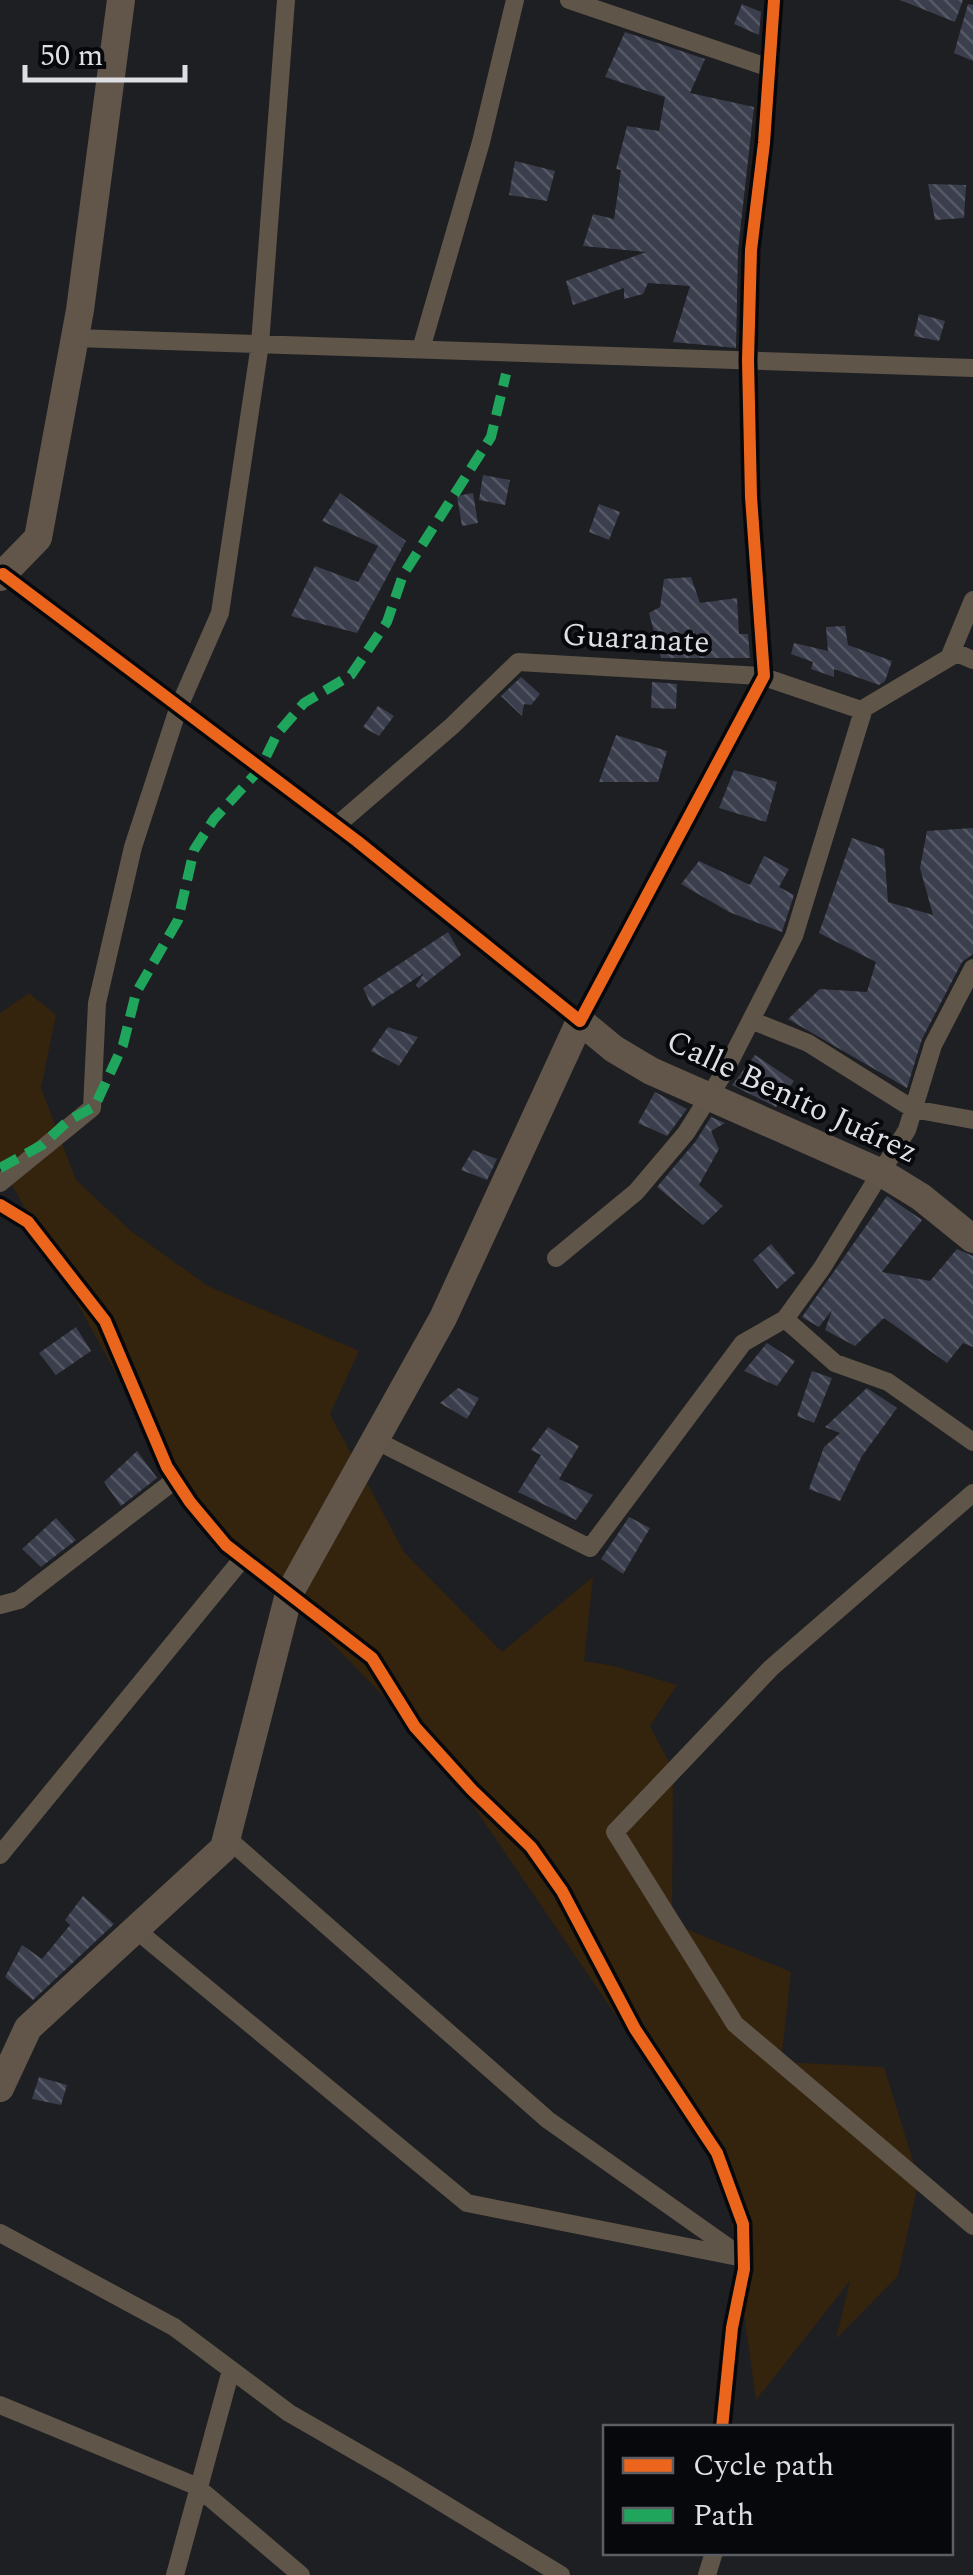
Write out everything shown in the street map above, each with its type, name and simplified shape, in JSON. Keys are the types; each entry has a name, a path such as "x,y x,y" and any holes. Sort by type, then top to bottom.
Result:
{"main road":[{"path":"2,575 38,538 75,338 121,0"},
{"path":"0,2088 28,2028 224,1848 288,1594 443,1318 580,1021"},
{"name":"Calle Benito Juárez","path":"580,1021 651,1072 882,1173 921,1197 973,1240"}],"street":[{"path":"0,1184 92,1108 97,1003 133,847 178,708 220,613 260,344 286,0"},
{"path":"421,350 476,160 516,0"},
{"path":"569,0 770,68"},
{"path":"2,575 336,826 580,1021 764,676 751,497 748,360 751,250 774,0"},
{"path":"75,338 973,368"},
{"path":"949,658 973,600"},
{"path":"556,1258 636,1192 686,1132 753,1021 794,936 864,708 957,653 973,660"},
{"name":"Guaranate","path":"336,826 452,726 518,662 764,676 864,708"},
{"path":"375,1440 590,1548 742,1343 785,1319 822,1268 908,1130 932,1046 973,968"},
{"path":"753,1021 808,1043 913,1109 973,1120"},
{"path":"0,1205 28,1222 106,1321 166,1467 226,1545 372,1658 415,1727 531,1847 598,1955 635,2030 717,2153 743,2224 743,2258 722,2425"},
{"path":"785,1319 835,1363 888,1382 973,1442"},
{"path":"0,1605 19,1600 175,1480"},
{"path":"973,1493 771,1668 615,1832 736,2024 973,2226"},
{"path":"0,1855 243,1558"},
{"path":"227,1838 548,2120 743,2258"},
{"path":"135,1929 468,2203 743,2258"},
{"path":"0,2234 174,2326 289,2414 561,2575"},
{"path":"175,2575 196,2486 231,2370"},
{"path":"0,2405 196,2486 301,2575"}],"shaded area":[{"path":"29,993 56,1015 41,1088 76,1180 131,1231 208,1286 359,1351 330,1414 404,1552 502,1652 593,1577 584,1661 677,1685 650,1726 673,1770 672,1923 791,1972 781,2062 884,2067 919,2180 898,2276 836,2339 850,2281 756,2400 725,2176 436,1751 175,1480 0,1163 0,1013"}],"building":[{"path":"900,0 963,0 955,22"},
{"path":"742,4 761,12 759,35 734,24"},
{"path":"968,4 973,5 973,61 954,53"},
{"path":"625,32 705,59 690,93 754,107 738,250 736,348 673,342 690,286 648,283 643,294 624,299 624,288 573,305 566,281 646,252 583,246 593,214 614,219 621,170 616,169 627,126 659,131 665,97 605,77"},
{"path":"515,161 555,171 547,201 509,195"},
{"path":"928,184 966,185 964,218 935,220"},
{"path":"919,314 945,321 939,341 914,336"},
{"path":"483,475 510,480 505,505 479,500"},
{"path":"340,493 406,541 357,633 291,616 315,566 358,582 378,546 322,521"},
{"path":"473,493 478,523 462,526 457,496"},
{"path":"599,504 620,512 609,540 589,532"},
{"path":"691,577 700,603 737,598 739,634 748,634 750,658 661,658 649,613 660,607 664,579"},
{"path":"845,626 848,645 892,661 885,681 879,685 834,669 834,677 811,669 813,662 791,654 794,643 828,651 826,627"},
{"path":"521,677 540,694 531,705 524,704 522,716 501,696"},
{"path":"652,682 677,684 676,709 651,708"},
{"path":"378,706 394,716 379,736 363,727"},
{"path":"616,735 667,751 658,782 599,782"},
{"path":"734,770 777,782 766,822 719,808"},
{"path":"973,828 973,954 962,962 922,1039 907,1088 788,1019 820,989 867,992 876,962 819,933 852,838 884,849 888,902 933,915 920,868 927,831"},
{"path":"764,856 789,869 779,887 794,895 782,932 729,912 681,884 699,861 750,885"},
{"path":"448,932 461,955 419,988 416,985 424,973 372,1007 363,988"},
{"path":"388,1027 418,1037 399,1066 371,1051"},
{"path":"755,1055 794,1081 776,1107 732,1085"},
{"path":"655,1092 687,1109 667,1136 638,1123"},
{"path":"711,1117 725,1123 711,1131 719,1149 699,1185 723,1206 703,1225 657,1187"},
{"path":"473,1150 497,1159 487,1180 461,1170"},
{"path":"887,1196 922,1220 882,1272 930,1281 957,1249 973,1256 973,1347 963,1343 947,1363 884,1318 855,1346 825,1330 832,1310 819,1327 802,1317"},
{"path":"771,1244 795,1273 777,1289 753,1260"},
{"path":"76,1327 91,1351 56,1375 39,1353"},
{"path":"767,1343 795,1361 777,1386 744,1371"},
{"path":"812,1371 832,1378 814,1423 797,1416"},
{"path":"458,1388 479,1398 467,1419 440,1403"},
{"path":"867,1388 897,1408 862,1456 840,1501 809,1489 824,1447 840,1433 825,1427"},
{"path":"548,1427 579,1446 559,1479 593,1495 576,1520 518,1492 541,1455 531,1450"},
{"path":"137,1451 157,1478 121,1506 104,1482"},
{"path":"629,1517 650,1528 623,1574 601,1559"},
{"path":"56,1518 76,1540 41,1567 22,1549"},
{"path":"83,1896 114,1924 33,2000 5,1977 22,1945 42,1959 70,1925 65,1920"},
{"path":"39,2077 67,2085 61,2105 32,2099"}],"marked path":[{"path":"0,1168 42,1145 68,1121 95,1106 123,1045 136,993 178,920 194,850 214,819 260,769 277,734 304,703 351,675 387,622 403,575 491,437 506,374"}],"cycle path":[{"path":"3,574 357,841 580,1021 764,676 751,497 748,360 751,250 764,143 774,0"},
{"path":"0,1205 28,1222 105,1321 167,1467 190,1502 226,1545 372,1658 415,1727 531,1847 562,1891 635,2029 717,2153 743,2224 744,2269 732,2328 722,2425"}]}
